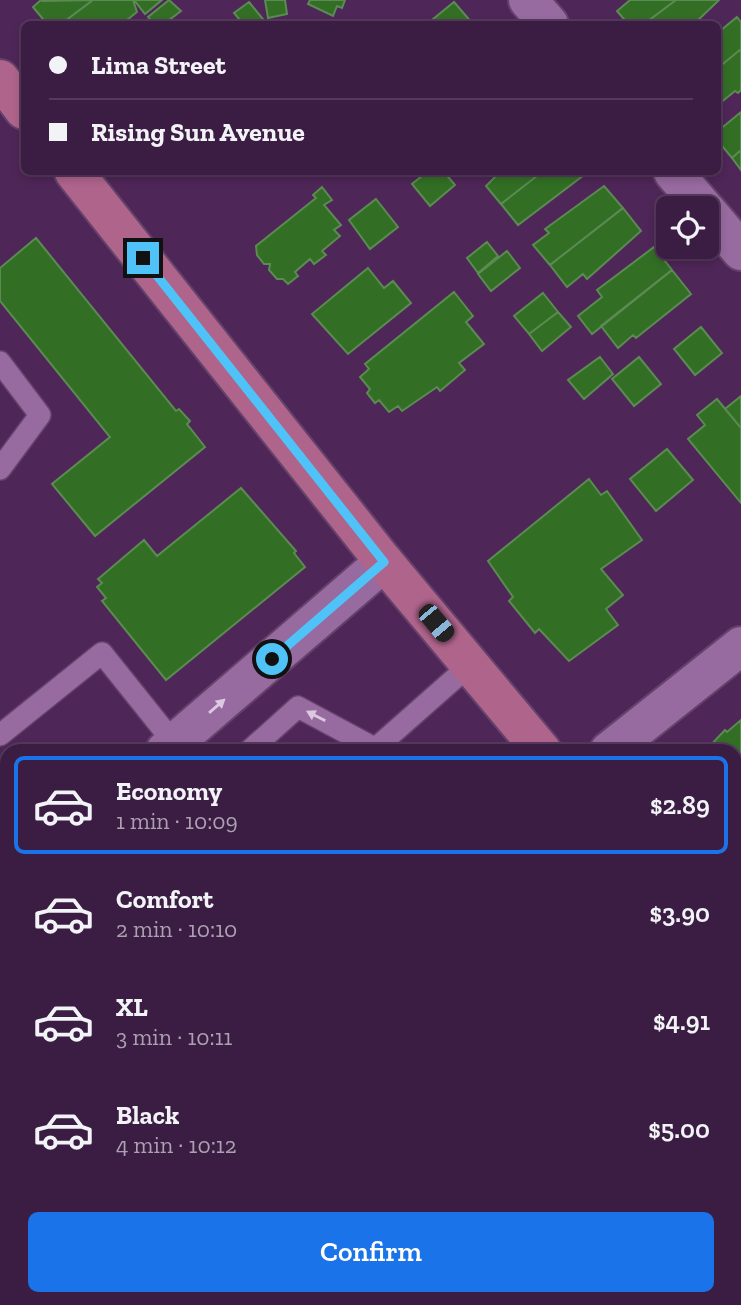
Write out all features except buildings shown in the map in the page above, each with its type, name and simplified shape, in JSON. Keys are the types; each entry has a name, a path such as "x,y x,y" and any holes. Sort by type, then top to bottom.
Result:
{"main road":[{"path":"0,79 21,106"},
{"path":"76,175 384,562 536,744"}],"street":[{"path":"528,0 546,21"},
{"path":"676,175 694,196"},
{"path":"719,225 741,251"},
{"path":"173,744 384,562"},
{"path":"618,744 741,646"}],"lane":[{"path":"0,362 40,415 0,469"},
{"path":"0,735 102,653 168,744"},
{"path":"383,744 471,664"},
{"path":"256,744 298,707 368,744"}],"route":[{"path":"143,258 384,562 272,659"}]}
